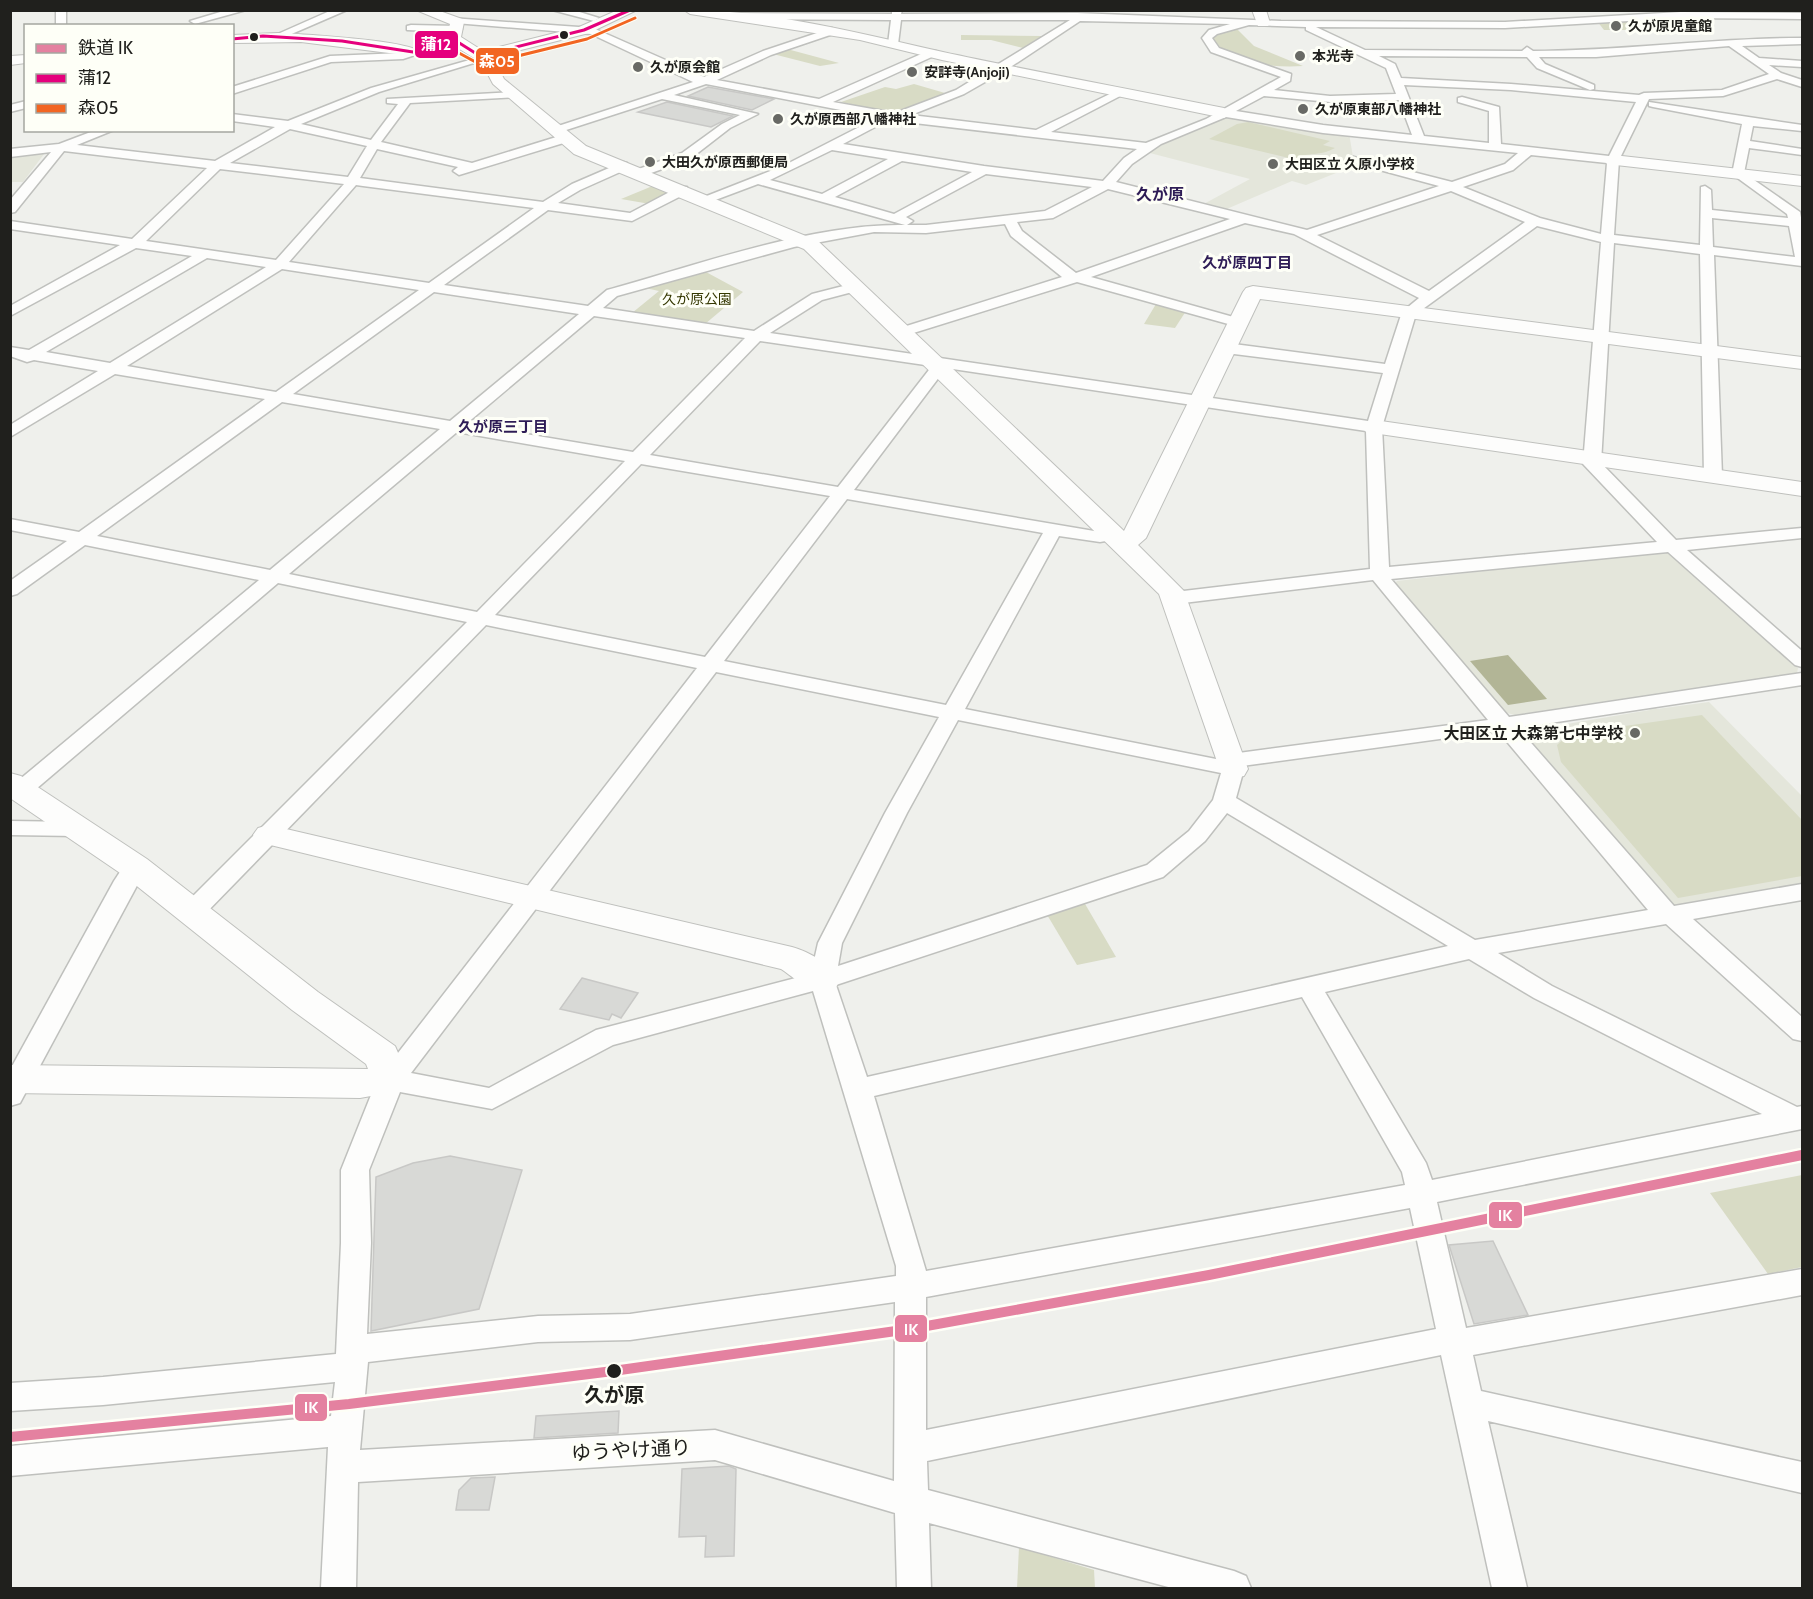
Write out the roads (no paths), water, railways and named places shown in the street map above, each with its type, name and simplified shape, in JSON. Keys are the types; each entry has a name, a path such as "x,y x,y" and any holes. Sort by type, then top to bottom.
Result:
{"street":[{"path":"194,19 241,10"},
{"path":"276,37 342,10"},
{"path":"557,10 605,21"},
{"path":"10,312 134,243 216,166 272,132 375,90 481,57 584,30 631,10"},
{"path":"690,10 832,31 932,54 1281,123 1803,181"},
{"path":"1492,10 1513,34"},
{"path":"135,867 14,1085 360,1084 391,1080 492,1099 606,1037 822,980 1155,871 1197,836 1224,801 1232,765 1172,591 1115,539 936,364 805,242 632,169 580,150 498,81 489,62 432,12"},
{"path":"730,16 897,13 1077,14 1245,23"},
{"path":"894,44 897,13"},
{"path":"1673,13 1728,43 1777,75 1803,84"},
{"path":"1297,24 1505,26 1673,13 1725,15 1757,13 1803,16"},
{"path":"705,199 786,169 873,124 960,92 1002,68 1077,14"},
{"path":"1725,15 1734,25"},
{"path":"391,1080 382,1056 305,1001 193,910 135,867 16,787 277,577 452,426 612,293 805,242 874,228 932,228 1048,214 1107,184 1128,161 1146,147 1224,112 1286,79 1287,76 1215,50 1207,38 1213,32 1261,17 1319,30 1391,66 1399,81"},
{"path":"411,28 593,31 636,53 705,81 896,117 1146,147"},
{"path":"302,55 336,58 403,56 455,30"},
{"path":"406,187 473,167 659,96 705,81 767,53 832,31"},
{"path":"234,39 276,37 345,41 413,52"},
{"path":"1361,53 1596,54 1728,43 1803,41"},
{"path":"1521,44 1540,66 1613,97"},
{"path":"820,103 932,54"},
{"path":"234,90 336,58"},
{"path":"1756,60 1803,64"},
{"path":"1777,75 1723,93 1644,96 1613,160 1592,464 1671,545 1803,661"},
{"path":"1399,81 1510,87 1643,100 1748,122 1803,128"},
{"path":"1399,81 1396,82 1419,138"},
{"path":"1038,134 1120,92"},
{"path":"1261,92 1330,99 1403,97"},
{"path":"348,101 406,101 515,95"},
{"path":"10,590 545,206 576,187 632,169 686,156 726,126 753,114 659,96"},
{"path":"1462,100 1495,109 1495,147"},
{"path":"10,432 279,265 352,181 374,144 406,101"},
{"path":"234,117 289,125 473,167"},
{"path":"1738,174 1748,122"},
{"path":"10,153 61,147 103,132"},
{"path":"1744,144 1803,152"},
{"path":"830,146 984,170 1107,184 1305,235 1429,297"},
{"path":"61,147 406,187 632,217 683,190"},
{"path":"10,209 61,147"},
{"path":"1305,235 1509,167 1529,150"},
{"path":"824,198 900,157"},
{"path":"1354,159 1450,186 1534,221 1608,239 1803,261 1793,212 1738,174"},
{"path":"895,218 984,170"},
{"path":"757,180 932,228"},
{"path":"1705,190 1713,476"},
{"path":"1705,213 1796,223"},
{"path":"1009,219 1016,233 1075,278 1239,323"},
{"path":"902,332 1075,278 1243,219"},
{"path":"1534,221 1409,312 1374,427 1380,574 1384,583 1659,908 1670,914 1803,1032"},
{"path":"10,225 757,335 936,364 1803,489"},
{"path":"10,367 205,254"},
{"path":"193,910 483,618 757,335 817,297 855,287"},
{"path":"10,351 1115,539 1133,538 1253,292 1803,363"},
{"path":"1226,348 1392,370"},
{"path":"338,1588 342,1467 352,1358 356,1243 355,1170 391,1080 936,364"},
{"path":"10,524 952,712 1232,765 1803,679"},
{"path":"914,1588 910,1449 911,1266 858,1089 822,980 830,943 896,813 1054,529"},
{"path":"1175,598 1380,574 1803,533"},
{"path":"1224,801 1543,992 1800,1119"},
{"path":"10,828 76,828"},
{"path":"269,835 792,959 822,980"},
{"path":"858,1089 1474,949 1803,892"},
{"path":"1309,987 1416,1170 1509,1588"},
{"path":"10,1397 103,1391 352,1358 538,1329 630,1327 911,1287 1421,1194 1800,1119"},
{"path":"910,1449 1454,1339 1471,1342 1803,1282"},
{"path":"1467,1402 1803,1478"},
{"path":"10,1461 346,1430"},
{"name":"ゆうやけ通り","path":"342,1467 715,1445 912,1502 1234,1588"}],"rail line":[{"name":"IK","path":"10,1437 349,1404 613,1371 910,1329 1209,1275 1802,1155"}],"place":[{"name":"久が原児童館","path":"1616,26"},
{"name":"本光寺","path":"1300,56"},
{"name":"久が原会館","path":"638,67"},
{"name":"安詳寺(Anjoji)","path":"912,72"},
{"name":"久が原東部八幡神社","path":"1303,109"},
{"name":"久が原西部八幡神社","path":"778,119"},
{"name":"大田久が原西郵便局","path":"650,162"},
{"name":"大田区立 久原小学校","path":"1273,164"},
{"name":"大田区立 大森第七中学校","path":"1635,733"},
{"name":"久が原","path":"614,1371"}],"district":[{"name":"久が原","path":"1160,194"},
{"name":"久が原四丁目","path":"1247,263"},
{"name":"久が原三丁目","path":"503,427"}],"park label":[{"name":"久が原公園","path":"697,299"}]}
